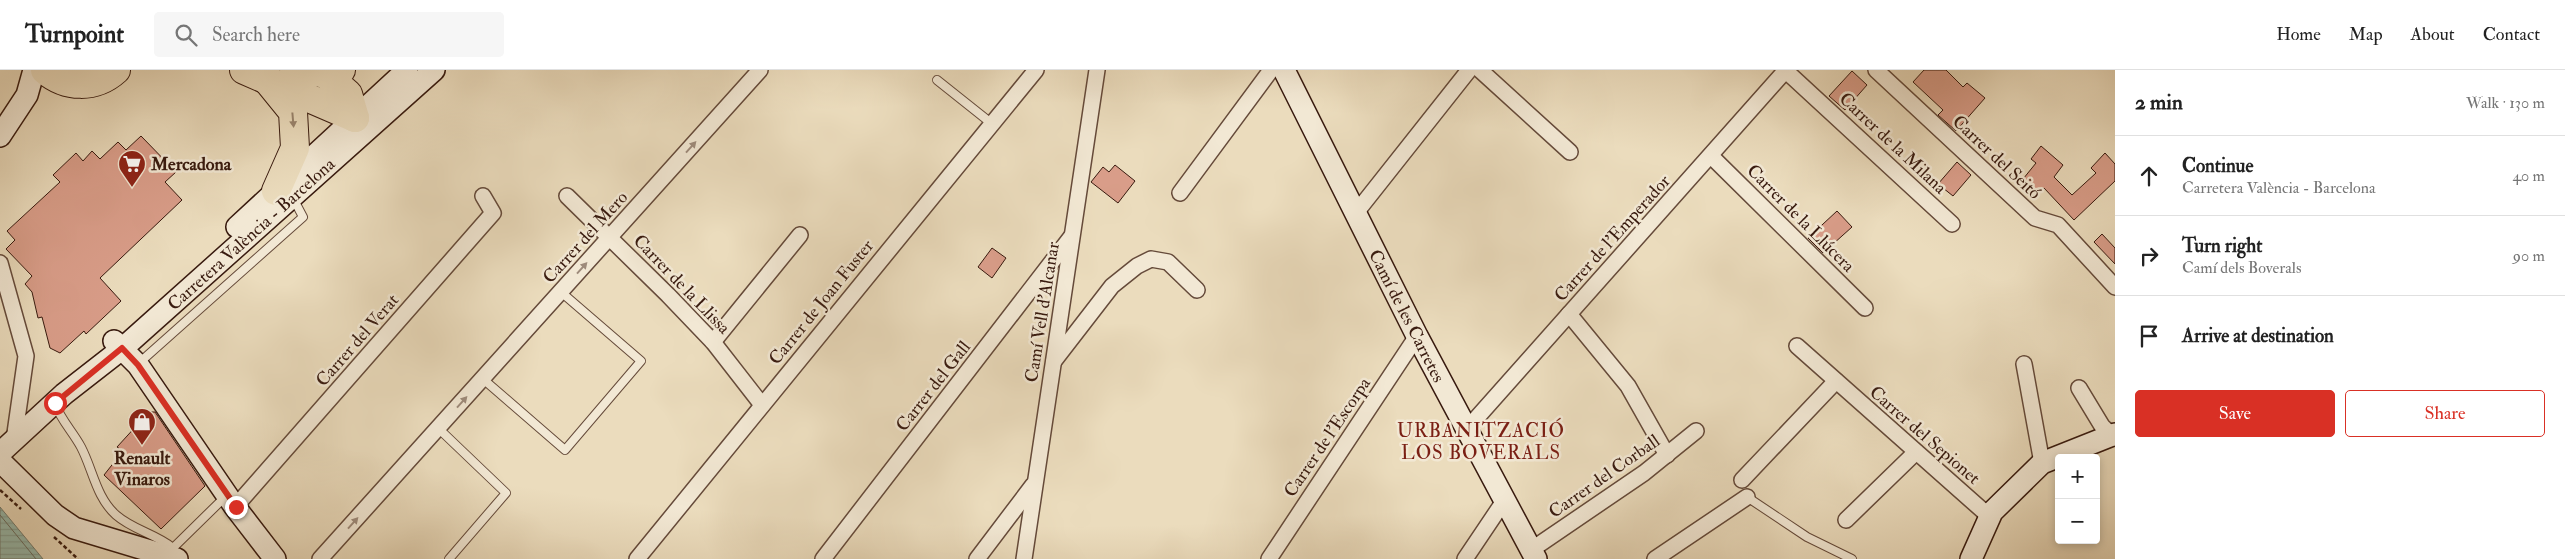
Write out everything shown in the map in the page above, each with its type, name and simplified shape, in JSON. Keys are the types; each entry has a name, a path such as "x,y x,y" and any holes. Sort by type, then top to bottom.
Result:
{"highway":[{"path":"55,76 81,84 94,83 116,70"},
{"path":"294,70 333,72 348,94 355,118"},
{"path":"255,75 355,118"},
{"path":"255,75 293,112 295,148 284,193"}],"street":[{"path":"6,125 27,95 34,70"},
{"name":"Carretera València - Barcelona","path":"118,344 234,249 355,118 408,70"},
{"path":"234,249 289,190 351,134 355,118 375,112 426,70"},
{"name":"Carretera València - Barcelona","path":"5,451 118,344 284,193 434,70"},
{"name":"Carrer del Mero","path":"320,559 760,70"},
{"name":"Carrer de Joan Fuster","path":"646,556 762,405 1036,70"},
{"name":"Camí Vell d'Alcanar","path":"1024,559 1097,70"},
{"path":"1180,193 1272,70"},
{"name":"Camí de les Carretes","path":"1284,70 1354,214 1417,336 1534,554"},
{"path":"1354,214 1469,70"},
{"path":"1480,70 1570,152"},
{"name":"Carrer de l'Emperador","path":"1466,430 1786,70"},
{"name":"Carrer de la Milana","path":"1786,70 1952,224"},
{"name":"Carrer del Seitó","path":"1876,70 2035,218 2058,225 2115,286"},
{"path":"6,125 55,76"},
{"name":"Carrer de la Llúcera","path":"1711,156 1865,308"},
{"name":"Carrer del Verat","path":"231,501 493,213 483,196"},
{"name":"Carrer de la Llissa","path":"567,196 713,342 762,405"},
{"path":"713,342 800,235"},
{"name":"Carrer del Gall","path":"823,559 1072,235"},
{"path":"1053,362 1112,286 1137,266 1151,259 1168,262 1197,290"},
{"path":"0,263 26,356 5,451 55,515 74,528 122,543"},
{"path":"1569,314 1628,386 1667,455"},
{"name":"Carrer de l'Escorpa","path":"1269,559 1417,336"},
{"path":"118,344 138,365 231,501 275,559"},
{"name":"Carrer del Sepionet","path":"1797,346 1990,517"},
{"path":"2024,364 2042,463"},
{"path":"1742,480 1836,381"},
{"path":"1971,559 1990,517 2042,463 2114,436 2102,426 2079,388"},
{"name":"Carrer del Corball","path":"1534,554 1644,473 1696,431"},
{"path":"1846,520 1916,452"},
{"path":"0,478 22,501 61,529 95,539 173,554"},
{"path":"977,559 1035,482"},
{"path":"1655,559 1747,496"},
{"path":"1465,559 1504,501"}],"lane":[{"path":"936,80 991,123"},
{"path":"138,365 303,218 284,193"},
{"path":"483,379 565,450 642,361 561,292"},
{"path":"60,399 60,417 82,448 96,486 107,505 117,516 129,524 163,540 173,554 231,501"},
{"path":"438,428 506,493 449,559"},
{"path":"1747,496 1807,537 1852,559"}],"water":[{"path":"0,507 43,559 0,559"}],"building":[{"path":"1924,70 1946,70 1963,87 1967,83 1985,98 1956,131 1938,115 1943,110 1913,82"},
{"path":"1852,71 1867,85 1845,110 1829,96"},
{"path":"141,136 176,172 165,182 182,200 100,278 121,301 86,334 84,331 60,353 50,348 42,317 38,318 32,292 25,284 32,276 6,249 15,240 7,231 60,182 53,175 76,153 83,161 92,151 100,159 118,142 126,150"},
{"path":"2041,146 2063,165 2054,177 2072,195 2096,173 2091,168 2105,153 2115,164 2115,181 2074,220 2044,188 2035,198 2019,184 2036,163 2031,159"},
{"path":"1957,162 1971,175 1953,196 1938,184"},
{"path":"1115,165 1135,181 1118,203 1091,182 1103,167 1109,172"},
{"path":"1837,211 1852,227 1823,253 1808,238"},
{"path":"2102,234 2115,248 2115,264 2094,242"},
{"path":"992,248 1006,258 992,278 978,267"},
{"path":"149,412 155,412 205,486 161,529 104,475 123,451 117,447"}],"place":[{"name":"Mercadona","path":"132,188"},
{"name":"Renault Vinaros","path":"142,446"}],"district":[{"name":"URBANITZACIÓ LOS BOVERALS","path":"1481,441"}],"route":[{"path":"55,403 122,348 138,365 236,507"}]}
